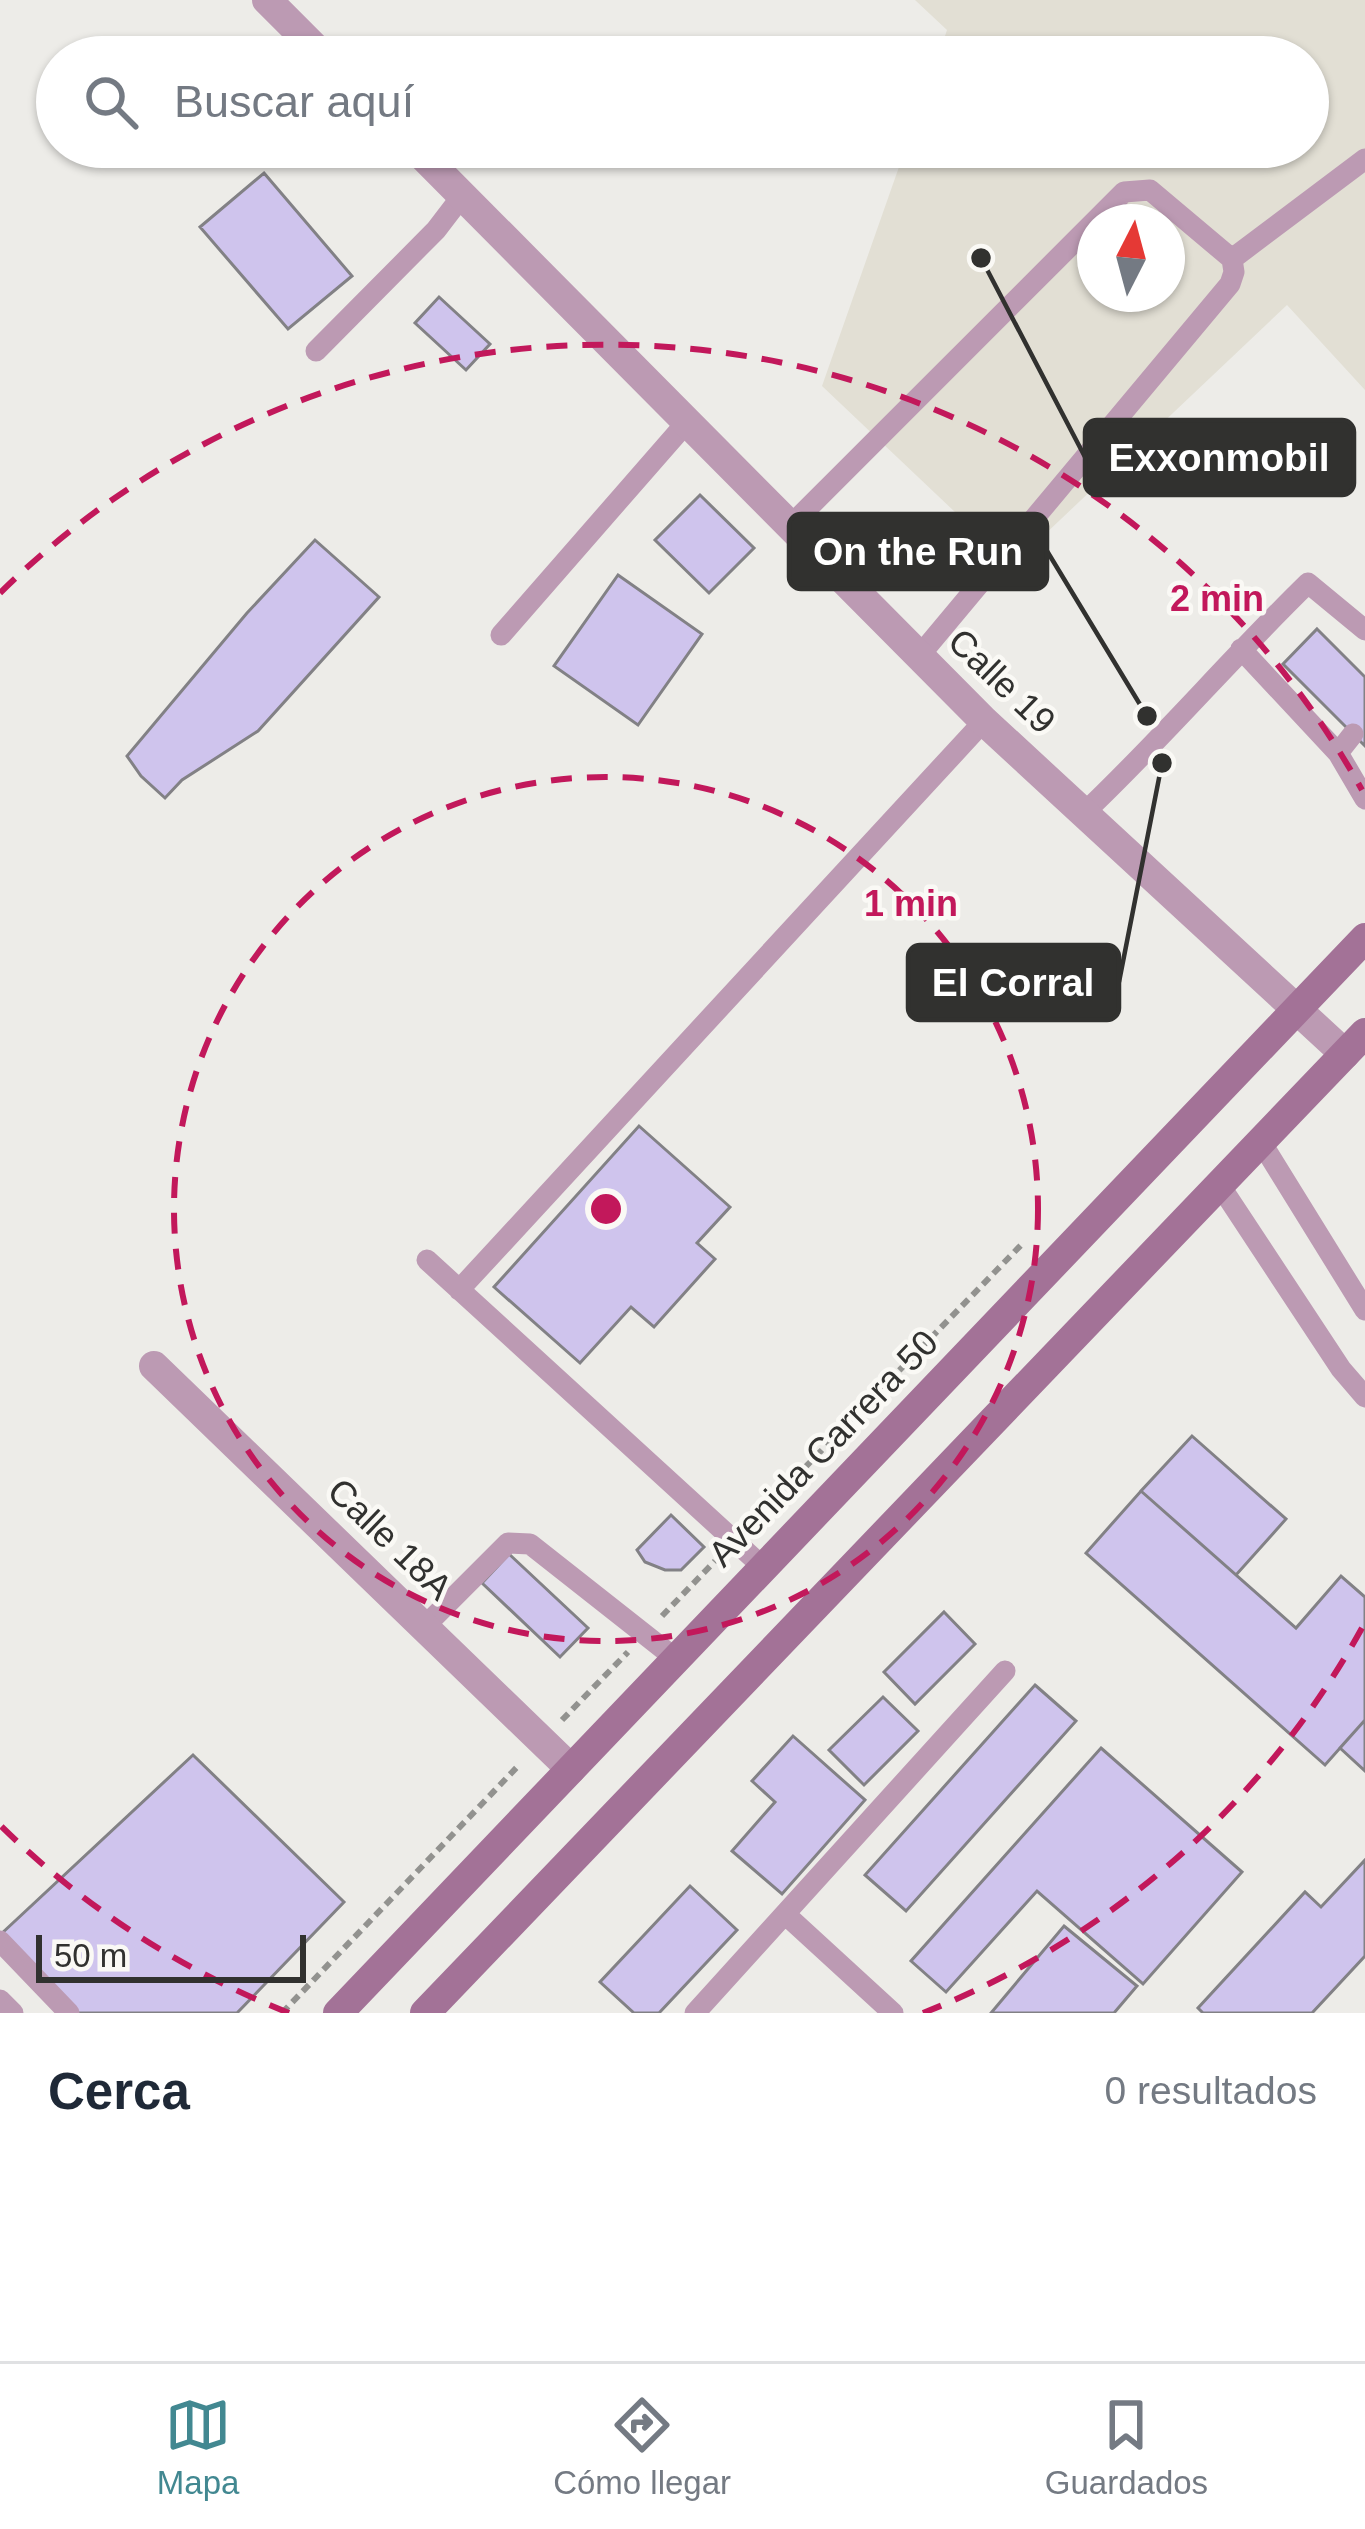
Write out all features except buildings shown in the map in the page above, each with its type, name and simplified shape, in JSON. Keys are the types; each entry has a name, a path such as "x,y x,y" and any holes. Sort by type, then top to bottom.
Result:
{"main road":[{"name":"Avenida Carrera 50","path":"338,2013 1365,938"},
{"path":"425,2013 1355,1043"}],"street":[{"path":"268,0 303,36"},
{"name":"Calle 19","path":"435,168 984,721 1296,1008 1355,1043"},
{"name":"Calle 18A","path":"154,1366 571,1769"}],"lane":[{"path":"920,655 1230,284 1232,260 1365,159"},
{"path":"790,526 1124,192 1150,190 1232,260"},
{"path":"316,350 436,230 462,196"},
{"path":"500,635 687,422"},
{"path":"1084,813 1308,583 1365,630"},
{"path":"1241,649 1338,753 1365,799"},
{"path":"460,1289 984,721"},
{"path":"1338,753 1353,734"},
{"path":"1261,1142 1365,1310"},
{"path":"1219,1184 1365,1397"},
{"path":"427,1260 764,1567"},
{"path":"424,1627 508,1543 520,1541 530,1544 676,1659"},
{"path":"695,2013 1005,1671"},
{"path":"785,1914 893,2013"},
{"path":"0,1941 69,2013"},
{"path":"0,2000 13,2013"}],"path":[{"path":"282,2013 1028,1238"}],"shaded area":[{"path":"915,0 1365,0 1365,390 1287,305 1004,573 994,549 822,386 899,168 1329,168 1329,36 945,36 947,30"}],"place":[{"name":"Exxonmobil","path":"981,258"},
{"name":"On the Run","path":"1147,716"},
{"name":"El Corral","path":"1162,763"}]}
